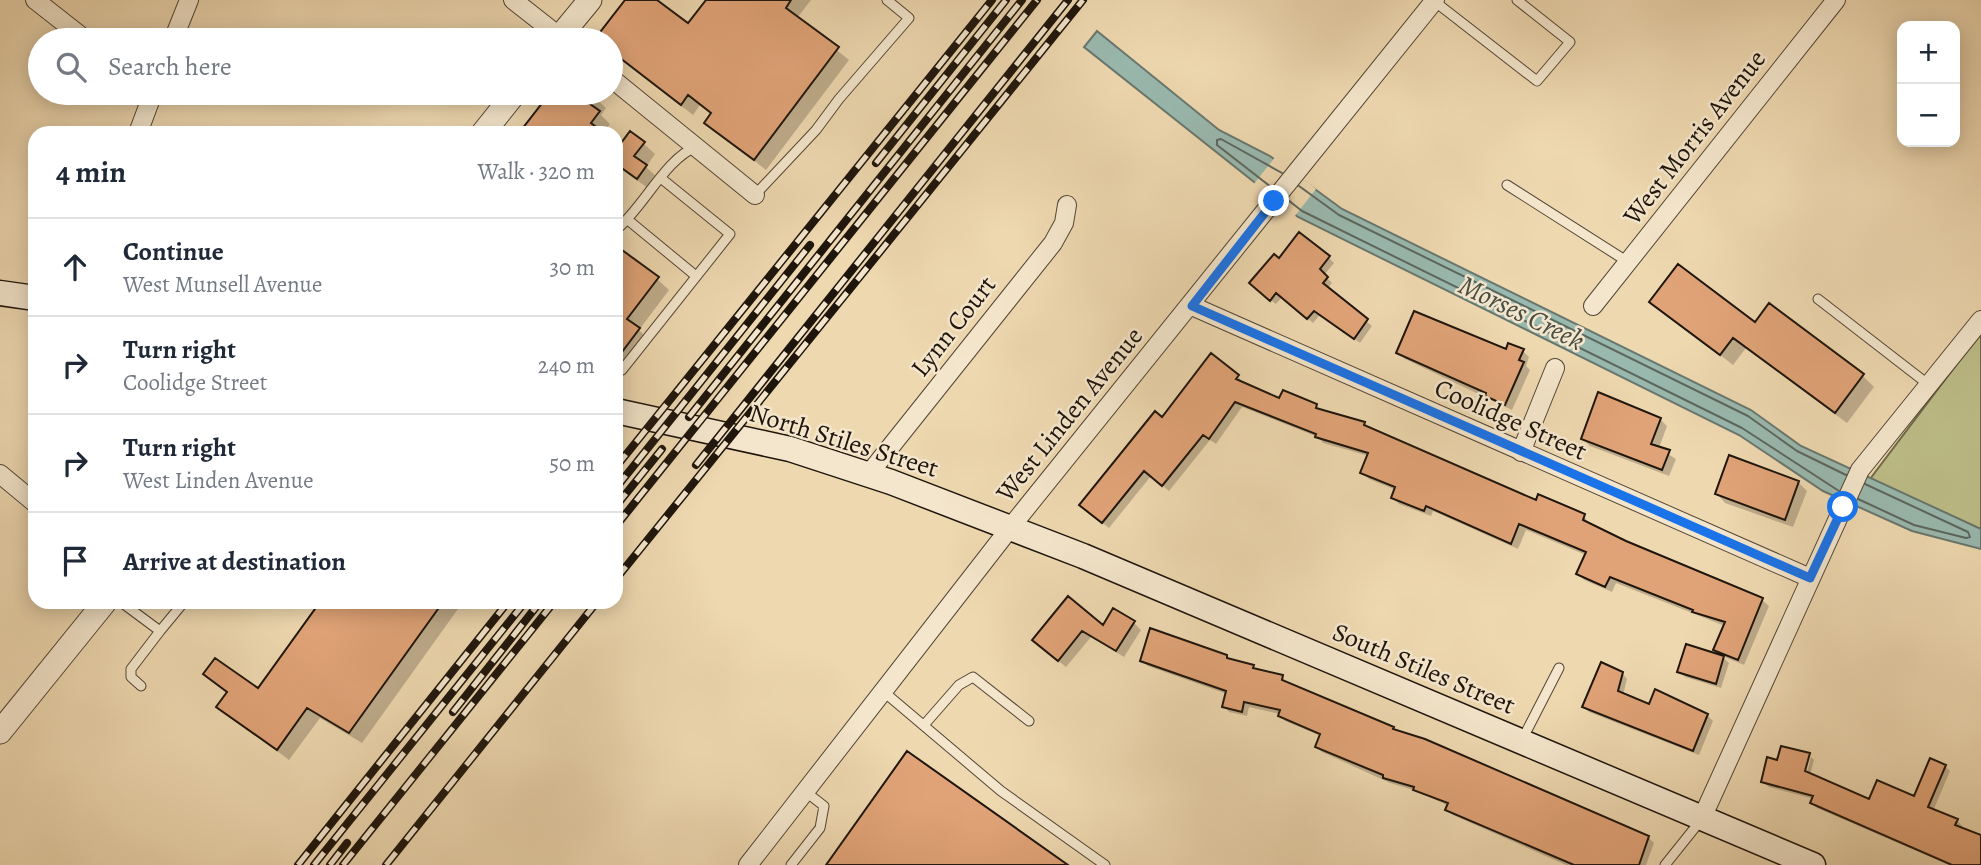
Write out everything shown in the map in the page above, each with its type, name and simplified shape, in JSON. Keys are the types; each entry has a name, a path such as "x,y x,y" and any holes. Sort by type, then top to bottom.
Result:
{"main road":[{"path":"0,293 28,297"},
{"name":"North Stiles Street","path":"623,413 790,449 869,475 1010,528"},
{"name":"South Stiles Street","path":"1010,528 1813,865"}],"street":[{"path":"35,0 71,28"},
{"path":"178,28 189,0"},
{"path":"513,0 547,28"},
{"path":"568,28 590,0"},
{"name":"West Linden Avenue","path":"748,865 1010,528 1192,306 1434,0"},
{"name":"West Morris Avenue","path":"1593,306 1836,0"},
{"path":"623,88 755,195"},
{"path":"140,126 148,105"},
{"path":"490,126 506,105"},
{"name":"Lynn Court","path":"869,475 1053,243 1064,223 1067,205"},
{"name":"Coolidge Street","path":"1192,306 1810,578"},
{"path":"1702,818 1860,470 1981,320"},
{"path":"1521,452 1555,368"},
{"path":"0,474 28,497"},
{"path":"0,732 99,609"}],"lane":[{"path":"755,195 816,130 839,99 909,18 887,0"},
{"path":"1434,0 1537,81 1570,42 1517,0"},
{"path":"623,224 683,152 696,147"},
{"path":"623,369 730,233 662,179"},
{"path":"1507,185 1628,262"},
{"path":"628,220 696,276"},
{"path":"1818,299 1928,385"},
{"path":"130,609 160,631"},
{"path":"141,686 131,677 131,669 178,609"},
{"path":"1521,741 1559,668"},
{"path":"924,725 959,685 973,677 1029,721"},
{"path":"884,692 1001,790 1105,865"},
{"path":"791,865 820,828 824,806 806,792"},
{"path":"1665,865 1702,818"}],"green space":[{"path":"1981,332 1981,529 1870,479"}],"water":[{"name":"Morses Creek","path":"1097,31 1219,130 1270,156 1342,209 1751,410 1801,446 1981,529 1981,549 1912,531 1823,491 1739,435 1298,217 1084,47"}],"pier":[{"path":"1276,156 1316,189 1294,217 1253,185"}],"building":[{"path":"625,0 657,0 688,23 706,0 791,0 786,8 839,47 754,160 704,123 711,113 688,95 681,105 623,60 623,28 603,28"},
{"path":"541,105 591,105 600,111 591,123 595,126 524,126"},
{"path":"630,131 645,142 634,156 647,165 637,179 623,169 623,140"},
{"path":"1299,232 1330,256 1320,269 1328,277 1323,283 1368,319 1354,339 1314,311 1307,319 1276,293 1270,301 1249,283 1274,254 1279,258"},
{"path":"623,251 659,277 627,319 640,328 623,351"},
{"path":"1678,264 1755,322 1769,303 1864,374 1835,413 1733,338 1720,355 1649,302"},
{"path":"1414,311 1506,349 1508,343 1524,349 1519,360 1524,362 1505,405 1485,396 1486,393 1396,353"},
{"path":"1211,353 1239,375 1236,379 1279,398 1283,390 1317,404 1316,408 1365,422 1364,425 1536,500 1538,494 1585,514 1583,520 1626,541 1763,598 1738,660 1713,650 1725,622 1692,612 1693,610 1610,577 1605,587 1576,574 1586,552 1519,524 1511,544 1426,506 1424,511 1391,498 1395,487 1360,473 1368,453 1315,437 1316,434 1235,402 1209,439 1203,435 1162,486 1144,471 1102,523 1079,505 1155,411 1162,417"},
{"path":"1598,392 1661,418 1651,444 1670,450 1662,470 1581,439"},
{"path":"1729,455 1799,481 1785,520 1715,494"},
{"path":"1068,596 1103,625 1113,608 1135,621 1116,651 1082,631 1058,661 1032,640"},
{"path":"315,609 438,609 349,733 307,708 277,750 216,707 227,692 203,674 215,658 258,688"},
{"path":"1150,628 1227,655 1227,658 1254,665 1253,668 1283,675 1282,680 1394,727 1393,729 1425,739 1649,836 1639,865 1574,865 1445,810 1448,803 1413,790 1414,787 1383,778 1383,775 1315,747 1320,734 1278,716 1280,710 1244,702 1242,712 1222,707 1226,691 1140,661"},
{"path":"1686,644 1724,656 1716,684 1677,672"},
{"path":"1601,662 1623,672 1618,691 1649,704 1655,689 1708,714 1693,751 1582,707"},
{"path":"1781,746 1810,753 1805,771 1869,799 1877,780 1914,796 1930,758 1946,765 1928,807 1958,819 1955,825 1981,835 1981,865 1952,865 1810,803 1813,796 1761,782 1767,757 1777,760"},
{"path":"907,751 1068,865 826,865"}],"railway":[{"path":"623,458 992,0"},
{"path":"876,163 1006,0"},
{"path":"689,417 1022,0"},
{"path":"623,517 1037,0"},
{"path":"696,465 1068,0"},
{"path":"623,570 1083,0"},
{"path":"623,479 810,245"},
{"path":"623,497 662,449"},
{"path":"298,865 502,609"},
{"path":"314,865 519,609"},
{"path":"453,712 534,609"},
{"path":"343,865 548,609"},
{"path":"386,865 591,609"},
{"path":"330,865 347,843"}],"route":[{"path":"1274,201 1192,306 1810,578 1843,507"}]}
